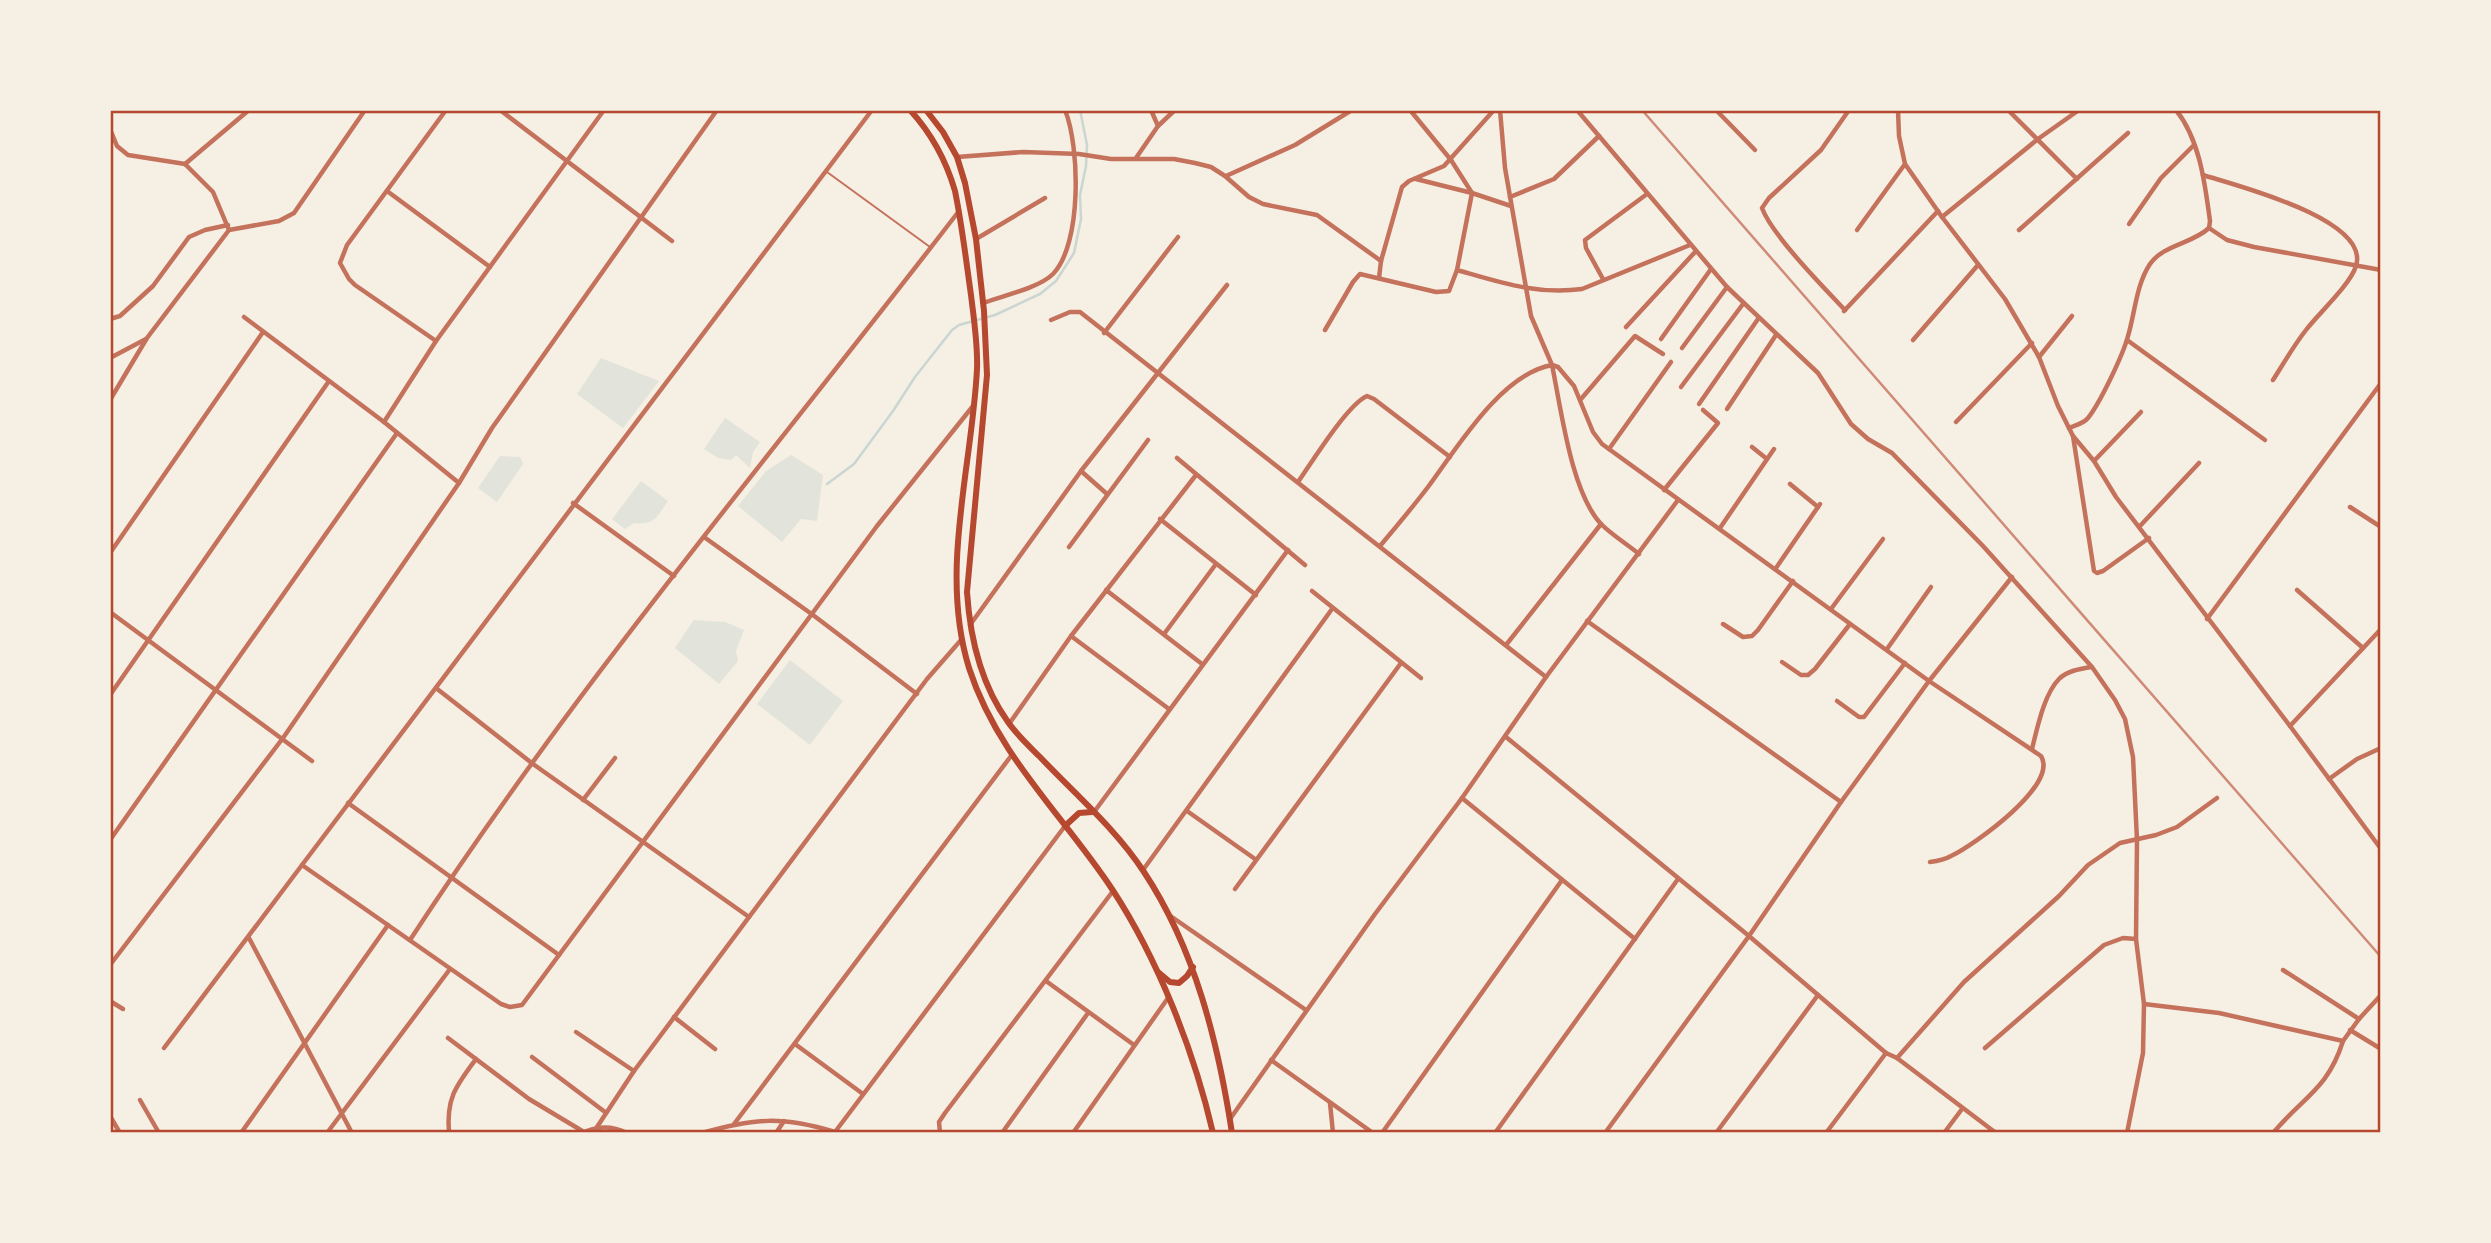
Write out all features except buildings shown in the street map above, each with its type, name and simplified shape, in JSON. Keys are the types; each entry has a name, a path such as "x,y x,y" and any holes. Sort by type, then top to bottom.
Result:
{"main road":[{"path":"910,110 940,151 949,169 959,211 975,328 977,351 974,405 956,584 961,640 977,691 1011,756 1113,891 1135,928 1168,998 1191,1059 1213,1133"},
{"path":"926,110 957,157 970,203 983,307 987,375 969,556 969,625 980,666 1009,724 1094,812 1143,870 1168,914 1192,967 1209,1028 1232,1133"},
{"path":"1065,826 1079,813 1094,812"},
{"path":"1154,968 1165,979 1174,983 1183,980 1192,967"}],"street":[{"path":"185,164 249,110"},
{"path":"110,318 120,316 153,286 189,237 205,230 279,221 294,213 365,110"},
{"path":"436,341 364,292 349,279 340,263 347,245 446,110"},
{"path":"500,110 672,241"},
{"path":"384,422 436,341 604,110"},
{"path":"110,965 283,738 459,483 492,428 717,110"},
{"path":"164,1048 872,110"},
{"path":"983,307 1051,275 1058,267 1071,238 1077,154 1065,110"},
{"path":"1151,110 1158,126"},
{"path":"1135,159 1158,126 1175,110"},
{"path":"1225,176 1295,145 1352,110"},
{"path":"1325,330 1357,276 1365,273 1443,293 1450,289 1457,270 1472,192 1451,160 1410,110"},
{"path":"1379,278 1398,194 1405,183 1438,170 1451,160 1494,110"},
{"path":"1500,110 1505,168 1531,316 1552,365 1582,491 1601,524 1639,554"},
{"path":"1577,110 1727,288 1818,373 1844,416 1860,433 1886,448 1900,461 2012,577 2092,667 2115,700 2130,737 2133,757 2137,840 2136,939 2144,1003 2143,1053 2127,1133"},
{"path":"1716,110 1755,150"},
{"path":"1849,110 1821,149 1763,206 1765,215 1844,311 1938,211"},
{"path":"1898,110 1899,136 1905,164 2005,299 2039,357 2073,436 2381,849"},
{"path":"2008,110 2077,179"},
{"path":"1942,217 2038,139 2079,110"},
{"path":"2069,428 2087,420 2127,340 2143,278 2151,263 2160,255 2209,228 2203,175 2194,145 2176,110"},
{"path":"110,130 117,146 128,155 185,164 213,192 228,228"},
{"path":"2019,230 2128,133"},
{"path":"1510,197 1554,178 1567,169 1599,135"},
{"path":"2129,224 2161,178 2194,145"},
{"path":"957,157 1023,152 1077,154 1111,159 1174,159 1195,163 1211,167 1262,204 1317,215 1381,261"},
{"path":"1857,230 1905,164"},
{"path":"2203,175 2264,195 2329,223 2352,242 2357,264 2306,329 2273,380"},
{"path":"1415,178 1511,205"},
{"path":"387,191 490,267"},
{"path":"1602,279 1586,248 1585,240 1647,194"},
{"path":"976,239 1045,198"},
{"path":"410,940 451,877 674,576 959,211"},
{"path":"110,400 147,338 228,228"},
{"path":"2209,228 2227,240 2254,247 2381,270"},
{"path":"1104,333 1178,237"},
{"path":"1457,270 1526,289 1582,289 1690,245"},
{"path":"1626,327 1696,251"},
{"path":"1913,340 1978,265"},
{"path":"1661,339 1711,269"},
{"path":"969,625 1081,471 1227,285"},
{"path":"1682,348 1727,288"},
{"path":"1681,387 1743,304"},
{"path":"1051,320 1069,312 1080,312 1546,677"},
{"path":"2039,357 2072,316"},
{"path":"244,317 384,422 459,483"},
{"path":"1699,404 1758,319"},
{"path":"110,553 263,332"},
{"path":"1727,409 1776,335"},
{"path":"1581,399 1635,336 1663,354"},
{"path":"110,358 147,338"},
{"path":"2127,340 2265,440"},
{"path":"1956,422 2032,344"},
{"path":"1609,449 1671,362"},
{"path":"1380,546 1502,394 1530,373 1552,365 1567,376 1581,399 1593,432 1609,449 2044,761 2044,770 2033,789 1993,829 1965,848 1942,860 1930,862"},
{"path":"110,695 329,381"},
{"path":"2207,619 2381,383"},
{"path":"1298,482 1360,400 1370,396 1450,457"},
{"path":"302,864 501,1004 516,1008 526,1002 877,526 974,405"},
{"path":"1664,490 1718,423 1703,410"},
{"path":"2094,461 2141,412"},
{"path":"110,840 397,433"},
{"path":"2073,436 2093,567 2097,573 2149,538"},
{"path":"1069,547 1149,440"},
{"path":"1752,447 1767,459"},
{"path":"1720,528 1774,449"},
{"path":"1177,458 1306,565"},
{"path":"2140,526 2199,463"},
{"path":"1081,471 1107,494"},
{"path":"1009,724 1105,590 1196,475"},
{"path":"1776,568 1819,506 1790,484"},
{"path":"1230,1119 1306,1010 1506,737 1546,677 1678,500"},
{"path":"573,503 674,576"},
{"path":"2350,507 2381,527"},
{"path":"1160,519 1256,595"},
{"path":"1506,645 1601,524"},
{"path":"704,537 813,615 916,694"},
{"path":"1830,609 1883,539"},
{"path":"1094,812 1288,550"},
{"path":"1164,634 1216,564"},
{"path":"1605,1133 1749,936 1841,802 1929,681 2012,577"},
{"path":"1723,624 1743,637 1754,634 1793,581"},
{"path":"1886,649 1931,587"},
{"path":"1105,590 1202,664"},
{"path":"2297,590 2363,648"},
{"path":"1312,592 1421,678"},
{"path":"1143,870 1332,609"},
{"path":"110,612 218,689 312,761"},
{"path":"1587,621 1841,802"},
{"path":"1782,662 1801,675 1808,675 1815,670 1850,624"},
{"path":"2290,726 2381,629"},
{"path":"1071,636 1169,709"},
{"path":"597,1127 674,1017 916,694 961,640"},
{"path":"1235,889 1401,663"},
{"path":"1837,701 1854,715 1864,717 1905,663"},
{"path":"2032,750 2038,723 2055,684 2067,673 2092,667"},
{"path":"436,688 533,764 749,917"},
{"path":"1506,737 1749,936 1886,1053 1897,1058 1996,1133"},
{"path":"2329,779 2357,759 2381,748"},
{"path":"734,1124 1011,756"},
{"path":"583,800 615,758"},
{"path":"1897,1058 1964,982 2059,896 2088,865 2120,843 2177,827 2217,797"},
{"path":"1462,798 1635,939"},
{"path":"348,803 559,955"},
{"path":"1186,811 1255,859"},
{"path":"702,1133 761,1120 784,1121 835,1132 1065,826"},
{"path":"2375,841 2381,836"},
{"path":"1495,1133 1678,879"},
{"path":"1382,1133 1562,880"},
{"path":"940,1133 939,1122 1113,891"},
{"path":"1168,914 1306,1010"},
{"path":"241,1133 388,925"},
{"path":"1984,1048 2104,945 2123,937 2136,939"},
{"path":"249,938 343,1111 352,1133"},
{"path":"327,1133 450,969"},
{"path":"2283,970 2359,1018"},
{"path":"1046,981 1134,1045"},
{"path":"1716,1133 1818,995"},
{"path":"2273,1133 2321,1085 2350,1030 2381,996"},
{"path":"1073,1133 1168,998"},
{"path":"110,1001 123,1009"},
{"path":"2144,1003 2219,1013 2343,1041"},
{"path":"1002,1133 1088,1013"},
{"path":"674,1017 715,1048"},
{"path":"2350,1030 2381,1049"},
{"path":"576,1032 634,1071"},
{"path":"448,1038 529,1099 582,1133 597,1127 620,1129 627,1133"},
{"path":"795,1044 863,1094"},
{"path":"1826,1133 1886,1053"},
{"path":"532,1058 605,1112"},
{"path":"449,1133 451,1098 456,1085 475,1059"},
{"path":"1271,1060 1373,1133"},
{"path":"140,1100 159,1133"},
{"path":"1330,1103 1333,1133"},
{"path":"1944,1133 1962,1109"},
{"path":"110,1116 120,1133"},
{"path":"776,1133 784,1121"}],"lane":[{"path":"825,170 931,247"}],"shaded area":[{"path":"601,358 659,381 623,428 577,394"},
{"path":"725,418 760,442 753,452 750,468 736,455 731,460 718,458 704,449"},
{"path":"791,455 823,475 817,521 801,519 782,542 738,506 766,471"},
{"path":"500,456 520,457 523,464 497,502 478,488"},
{"path":"641,481 668,501 651,521 634,523 625,529 612,519"},
{"path":"694,620 725,622 744,630 736,651 738,661 719,684 675,648"},
{"path":"790,660 843,701 810,745 757,704"}],"waterway":[{"path":"827,484 854,464 915,377 952,330 959,325 995,315 1040,294 1056,281 1074,253 1081,219 1080,195 1087,145 1080,110"}],"railway":[{"path":"1642,110 2381,957"}]}
